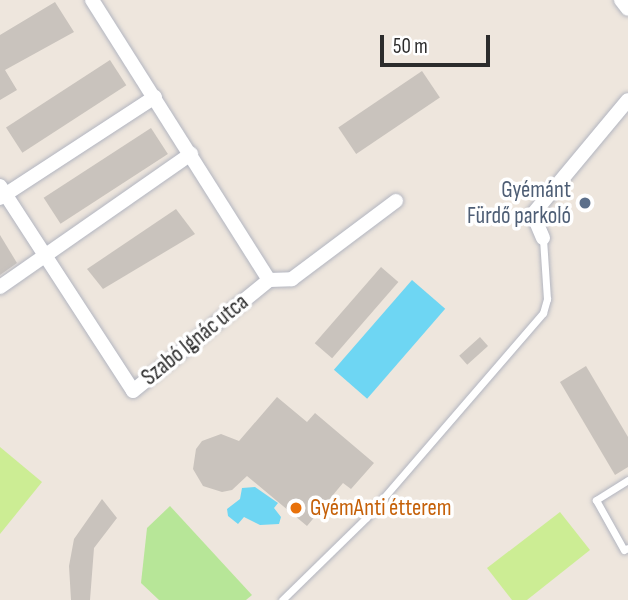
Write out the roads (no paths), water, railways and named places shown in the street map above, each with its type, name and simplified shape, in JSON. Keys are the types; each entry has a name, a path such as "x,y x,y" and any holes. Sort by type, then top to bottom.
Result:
{"street":[{"name":"Szabó Ignác utca","path":"92,0 155,96 269,280 134,391 2,193 155,96"},
{"path":"621,0 628,9"},
{"path":"543,238 533,214 628,100"},
{"path":"0,287 191,154"},
{"path":"269,280 292,279 396,201"}],"lane":[{"path":"282,600 366,518 543,313 547,299 543,238"},
{"path":"628,480 596,500 624,550 628,548"}],"water":[{"path":"412,280 445,309 367,399 334,370"},
{"path":"255,487 278,503 274,508 281,517 279,524 260,525 244,517 238,524 228,516 227,509 240,499 242,488"}],"place":[{"name":"Gyémánt Fürdő parkoló","path":"585,203"},
{"name":"GyémAnti étterem","path":"296,508"}]}
